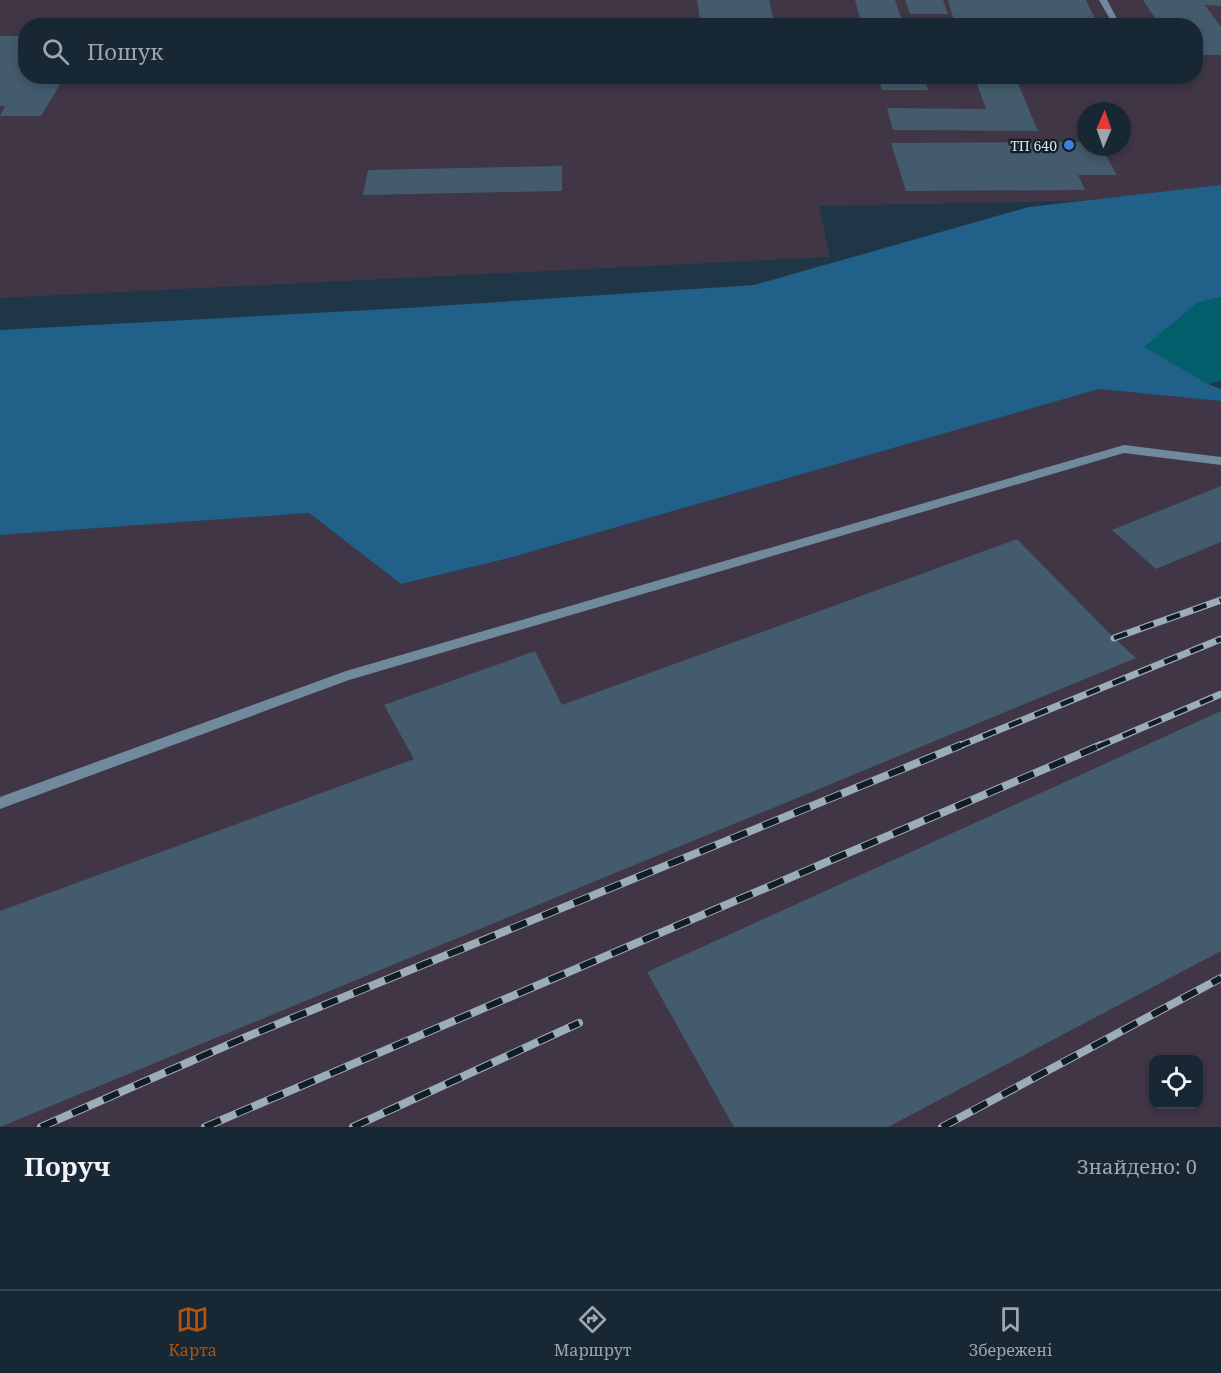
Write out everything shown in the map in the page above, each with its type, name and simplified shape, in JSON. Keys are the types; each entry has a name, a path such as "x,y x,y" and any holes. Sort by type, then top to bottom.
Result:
{"street":[{"path":"1103,0 1113,18"},
{"path":"0,803 346,676 1124,449 1221,461"}],"shaded area":[{"path":"0,0 1221,0 1221,198 819,206 830,257 0,298"},
{"path":"1221,185 1221,297 1197,303 1208,384 1221,389 1221,401 1099,389 505,559 401,584 309,513 0,535 0,330 407,308 754,285 1029,207"},
{"path":"1221,297 1221,381 1208,384 1144,347 1197,303"},
{"path":"1099,389 1221,401 1221,1127 0,1127 0,535 309,513 401,584 505,559"}],"building":[{"path":"697,0 769,0 773,18 700,18"},
{"path":"855,0 895,0 901,18 860,18"},
{"path":"905,0 943,0 948,14 910,14"},
{"path":"948,0 1086,0 1095,18 953,18"},
{"path":"1143,0 1221,0 1221,6 1205,5 1221,27 1221,55 1203,55 1203,18 1155,18"},
{"path":"0,36 18,36 18,84 60,84 41,116 0,116 5,106 0,106"},
{"path":"880,84 926,84 928,90 882,90"},
{"path":"977,84 1018,84 1038,131 893,130 887,108 986,109"},
{"path":"1077,142 1077,156 1106,156 1117,175 1078,175 1085,190 906,191 891,143"},
{"path":"562,166 562,191 363,195 368,170"},
{"path":"1221,486 1221,542 1156,569 1112,530"},
{"path":"1017,539 1136,658 0,1127 0,911 414,759 384,705 535,651 562,705"},
{"path":"1221,711 1221,951 888,1127 734,1127 647,972"}],"railway":[{"path":"1114,638 1221,600"},
{"path":"957,747 1221,639"},
{"path":"1097,747 1221,694"},
{"path":"41,1127 246,1037 961,745"},
{"path":"205,1127 1101,745"},
{"path":"942,1127 1221,978"},
{"path":"353,1127 579,1023"}],"place":[{"name":"ТП 640","path":"1069,145"}]}
